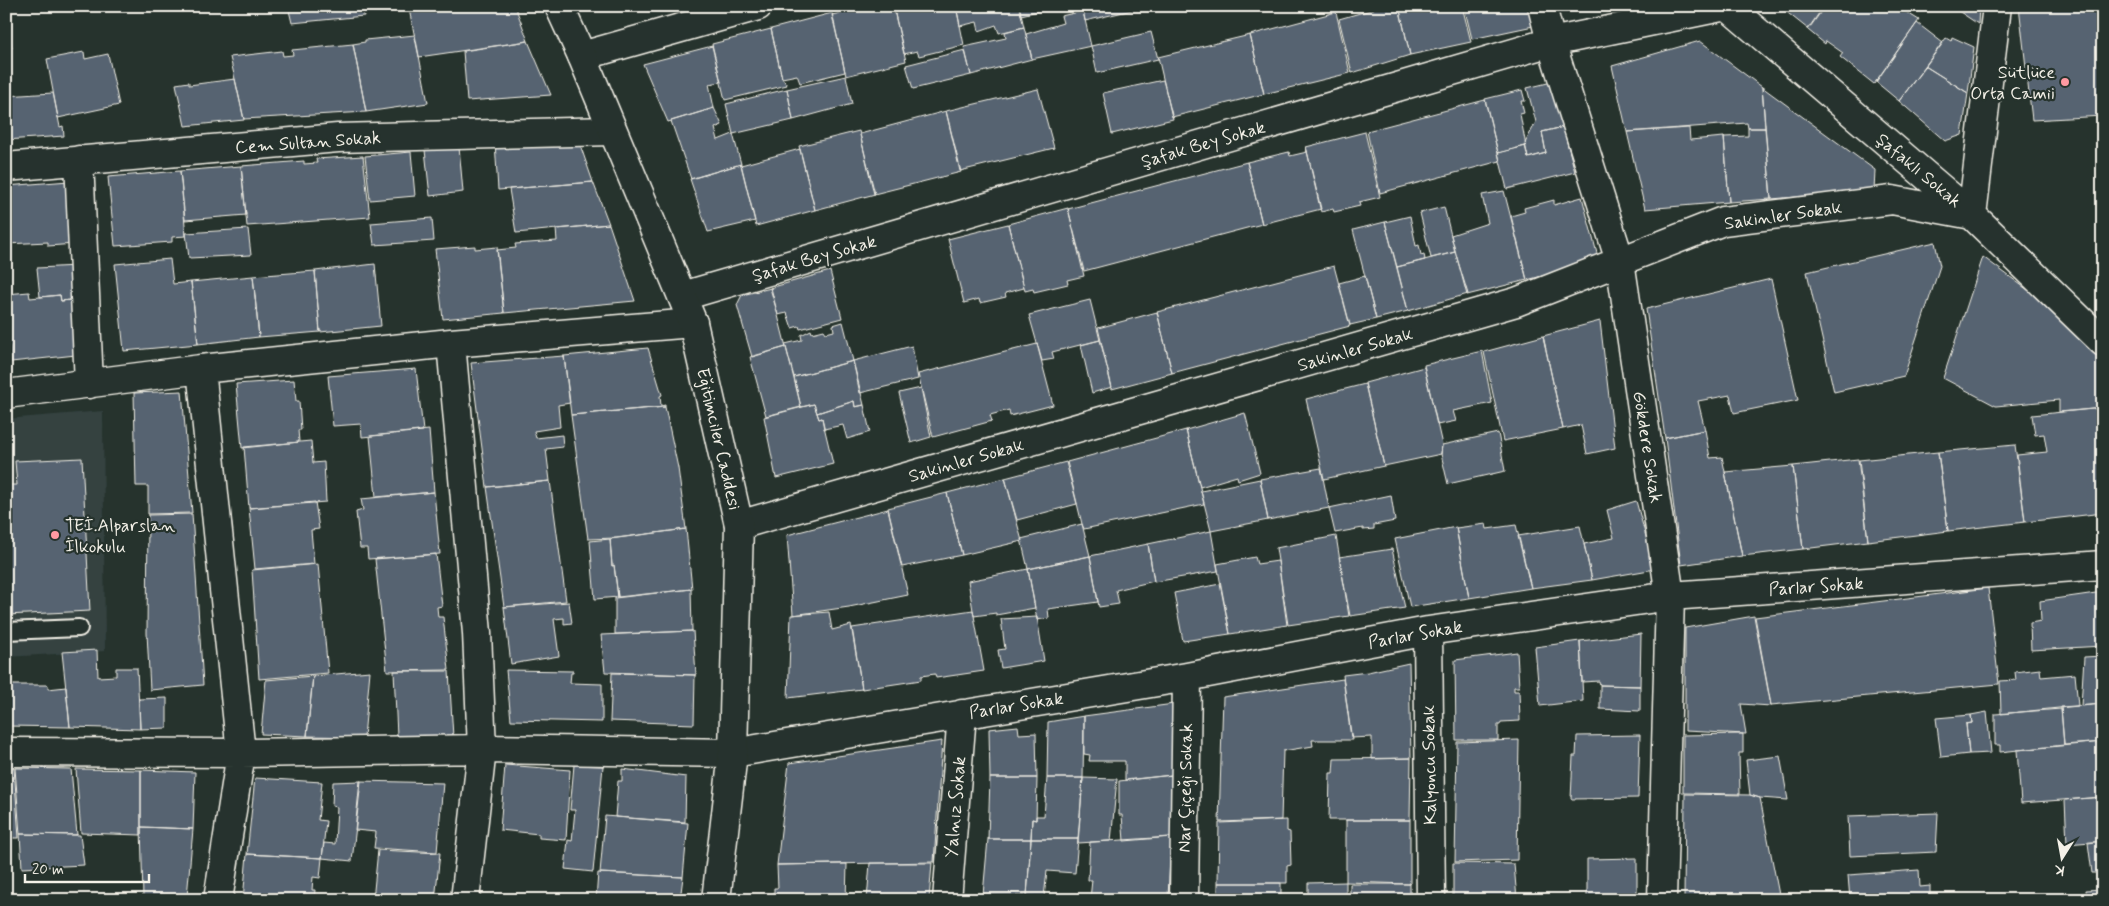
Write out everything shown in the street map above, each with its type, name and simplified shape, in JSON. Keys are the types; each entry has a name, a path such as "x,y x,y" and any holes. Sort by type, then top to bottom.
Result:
{"street":[{"name":"Eğitimciler Caddesi","path":"559,6 582,56 693,323 739,525 733,754 716,900"},
{"path":"582,56 758,6"},
{"name":"Gökdere Sokak","path":"1542,6 1551,42 1620,261 1670,596 1662,900"},
{"name":"Şafak Bey Sokak","path":"683,296 1551,42 1726,6"},
{"name":"Şafaklı Sokak","path":"1726,6 1972,215 2103,342"},
{"path":"1972,215 1997,6"},
{"name":"Cem Sultan Sokak","path":"6,167 338,138 612,131"},
{"path":"79,160 90,384"},
{"name":"Sakinler Sokak","path":"739,525 1516,302 1723,221 1892,200 1972,215"},
{"path":"6,394 201,369 451,343 693,323"},
{"path":"451,343 477,633 482,748 465,900"},
{"path":"201,369 241,753 218,900"},
{"name":"Parlar Sokak","path":"6,752 241,753 482,748 733,754 1187,677 1428,631 1670,596 2103,565"},
{"name":"Kalyoncu Sokak","path":"1428,631 1431,900"},
{"name":"Nar Çiçeği Sokak","path":"1184,900 1187,677"},
{"name":"Yalnız Sokak","path":"947,900 962,714"}],"lane":[{"path":"6,631 79,628"}],"shaded area":[{"name":"TEİ.Alparslan İlkokulu","path":"103,411 105,651 6,657 6,419"}],"building":[{"path":"288,6 362,6 364,16 292,23"},
{"path":"374,6 418,6 374,12"},
{"path":"428,6 515,6 528,41 419,57 409,9"},
{"path":"868,6 893,6 906,61 846,76 832,15"},
{"path":"893,6 956,6 964,45 919,56 917,51 904,54"},
{"path":"956,6 1019,6 1024,27 999,33 996,25 979,31 977,22 960,26"},
{"path":"1019,6 1059,6 1021,15"},
{"path":"1082,6 1145,6 1145,7 1085,21"},
{"path":"1373,6 1399,6 1410,55 1352,73 1339,19 1374,9"},
{"path":"1399,6 1462,6 1471,42 1410,55"},
{"path":"1464,6 1533,6 1538,25 1472,39"},
{"path":"1779,6 1824,6 1808,29"},
{"path":"1825,6 1896,6 1919,20 1874,84 1840,57 1843,53 1826,41 1825,44 1808,30"},
{"path":"1951,6 1979,6 1978,24"},
{"name":"Sütlüce Orta Camii","path":"2019,6 2099,6 2103,49 2103,116 2032,120"},
{"path":"1083,11 1091,46 1032,59 1026,34 1063,23 1061,16"},
{"path":"1336,12 1350,73 1264,94 1250,35"},
{"path":"832,13 845,72 800,83 797,75 782,78 771,29"},
{"path":"1917,23 1943,43 1899,101 1876,82"},
{"path":"6,27 8,27 12,48 6,49"},
{"path":"1024,27 1032,59 971,75 964,47 1006,38 1005,32"},
{"path":"771,29 782,78 787,85 725,100 712,44"},
{"path":"1151,32 1158,59 1097,73 1091,46"},
{"path":"415,35 428,103 366,112 353,44 365,42 365,40"},
{"path":"1250,35 1264,94 1172,117 1158,57"},
{"path":"1952,37 1974,47 1968,93 1925,66 1946,38 1951,41"},
{"path":"528,41 551,95 467,101 463,51"},
{"path":"1700,41 1762,87 1765,128 1748,128 1747,123 1627,132 1612,66"},
{"path":"353,44 366,112 244,119 230,57 282,51 283,56 293,55 292,50"},
{"path":"712,46 721,82 709,84 714,108 668,122 643,64"},
{"path":"965,50 971,75 913,89 906,65"},
{"path":"84,52 85,59 108,54 119,105 58,118 47,59"},
{"path":"1925,66 1968,93 1962,135 1945,141 1899,101"},
{"path":"846,76 852,104 793,120 787,89"},
{"path":"235,79 244,120 185,126 176,84 189,82 189,85"},
{"path":"1163,80 1173,119 1112,134 1103,93"},
{"path":"1552,82 1563,127 1542,132 1546,153 1528,158 1525,143 1536,122 1527,88"},
{"path":"1762,87 1875,170 1874,191 1771,199"},
{"path":"787,89 793,120 733,134 726,104"},
{"path":"1038,89 1054,148 960,171 946,111"},
{"path":"1522,90 1525,101 1521,101 1524,113 1520,114 1526,146 1498,153 1485,99"},
{"path":"53,93 60,127 63,126 64,136 6,140 6,96"},
{"path":"1485,100 1500,161 1380,193 1367,131"},
{"path":"714,108 722,125 715,128 718,140 733,134 741,164 691,179 671,121"},
{"path":"946,111 961,172 874,194 860,134"},
{"path":"1563,127 1575,172 1507,189 1498,153 1525,146 1528,158 1546,153 1542,132"},
{"path":"1689,128 1690,140 1724,137 1729,202 1645,209 1627,132"},
{"path":"1748,128 1765,128 1771,199 1729,202 1724,137 1748,136"},
{"path":"859,131 875,194 815,210 799,146"},
{"path":"1365,132 1380,197 1359,202 1360,206 1334,212 1333,209 1321,212 1306,147"},
{"path":"577,136 593,182 498,190 495,142"},
{"path":"459,147 463,192 430,196 425,150"},
{"path":"1306,147 1321,209 1262,224 1247,162 1289,152 1290,156 1307,152"},
{"path":"800,149 815,210 756,226 741,165"},
{"path":"411,152 415,196 370,200 365,156"},
{"path":"363,156 370,217 247,226 241,166 304,161 304,164 317,163 316,159"},
{"path":"1247,162 1262,224 1084,271 1068,209"},
{"path":"741,164 755,221 708,232 690,179"},
{"path":"241,166 246,215 185,220 180,171"},
{"path":"180,171 186,236 172,237 172,242 115,246 108,177"},
{"path":"69,181 75,244 48,246 48,242 6,244 6,186"},
{"path":"593,182 609,224 516,233 509,189"},
{"path":"1504,191 1527,280 1467,295 1451,235 1488,223 1482,195"},
{"path":"1582,197 1599,261 1527,280 1511,216 1525,212 1524,208 1554,200 1554,205"},
{"path":"1444,207 1455,252 1431,258 1420,213"},
{"path":"1068,208 1084,276 1067,280 1068,284 1034,292 1033,289 1025,291 1008,224"},
{"path":"1410,216 1416,246 1419,245 1421,255 1424,254 1425,260 1397,267 1385,222"},
{"path":"432,218 434,241 374,245 371,223"},
{"path":"1385,222 1408,311 1376,319 1353,230"},
{"path":"609,224 635,301 504,313 497,250 516,248 515,244 557,241 556,229"},
{"path":"1008,224 1024,288 1005,293 1006,297 980,303 979,299 964,303 948,239"},
{"path":"248,229 251,255 189,258 186,233"},
{"path":"1935,242 1940,266 1904,376 1834,392 1807,272"},
{"path":"475,246 475,249 497,247 504,313 443,319 435,249"},
{"path":"1455,252 1468,294 1408,311 1397,267"},
{"path":"1983,257 2085,332 2103,350 2103,408 2059,412 2059,400 1996,406 1943,378"},
{"path":"170,259 173,284 191,282 198,344 124,351 115,264"},
{"path":"375,264 381,326 320,332 315,271"},
{"path":"77,266 80,299 61,301 60,295 40,297 37,268"},
{"path":"1334,266 1350,326 1172,373 1157,312"},
{"path":"315,271 320,332 259,337 253,276"},
{"path":"830,271 842,318 800,329 799,326 792,328 787,313 778,315 770,288"},
{"path":"253,276 259,337 198,344 191,282"},
{"path":"1365,276 1376,319 1350,325 1339,283"},
{"path":"1771,279 1798,400 1734,413 1730,395 1698,401 1705,430 1665,438 1646,309"},
{"path":"771,288 786,347 752,357 737,305 742,295"},
{"path":"29,292 30,298 60,295 61,301 80,299 85,354 11,362 6,294"},
{"path":"1090,300 1100,340 1052,352 1054,359 1042,361 1029,315"},
{"path":"6,304 11,362 6,362"},
{"path":"1157,312 1172,373 1112,389 1098,328"},
{"path":"1600,321 1615,448 1587,454 1581,425 1563,429 1543,336"},
{"path":"843,322 853,361 794,377 785,344 802,340 801,335 811,330 812,333 824,330 826,333 834,331 833,325"},
{"path":"1543,336 1563,429 1503,441 1484,352"},
{"path":"1100,340 1112,387 1092,393 1081,345"},
{"path":"1037,344 1053,405 1010,416 1009,410 990,415 992,421 933,437 918,374"},
{"path":"912,346 918,379 860,393 853,361"},
{"path":"786,347 801,407 766,416 750,357"},
{"path":"648,348 662,395 660,396 661,406 665,405 665,407 571,415 564,356"},
{"path":"1482,351 1492,403 1453,411 1456,421 1437,425 1424,365"},
{"path":"564,356 570,403 558,405 560,427 534,431 536,438 562,435 563,447 546,449 550,481 487,487 471,363"},
{"path":"853,361 864,405 855,407 854,401 817,413 814,404 801,407 794,377"},
{"path":"1424,367 1442,445 1441,454 1384,466 1365,383"},
{"path":"416,369 423,431 362,437 361,424 333,426 328,376"},
{"path":"294,380 296,401 299,401 301,430 298,430 299,442 242,448 236,384"},
{"path":"1365,384 1384,466 1324,479 1306,399"},
{"path":"921,388 931,437 911,443 899,393"},
{"path":"182,391 192,513 148,514 148,486 136,486 134,393"},
{"path":"854,401 855,407 864,405 870,432 847,439 843,425 824,429 822,418 819,419 817,413"},
{"path":"814,404 819,419 822,418 833,464 776,478 764,417"},
{"path":"665,407 678,468 686,529 616,538 588,539 571,415"},
{"path":"2103,408 2103,513 2025,522 2017,455 2047,452 2044,434 2035,435 2032,415"},
{"path":"1245,413 1260,473 1238,480 1237,476 1200,487 1186,430"},
{"path":"429,430 434,492 376,497 370,436"},
{"path":"1186,430 1204,504 1084,529 1067,462"},
{"path":"1705,430 1710,458 1722,457 1742,556 1681,565 1665,438"},
{"path":"1498,433 1505,471 1448,484 1441,454 1442,445"},
{"path":"311,441 313,463 324,462 326,502 249,508 244,447"},
{"path":"2015,445 2025,522 1948,531 1938,452"},
{"path":"1938,452 1948,531 1868,541 1859,460"},
{"path":"82,458 90,611 6,615 6,485 17,485 15,461"},
{"path":"1858,459 1868,541 1803,549 1793,466"},
{"path":"1066,462 1077,504 1017,520 1005,478"},
{"path":"1793,466 1803,549 1742,556 1725,472"},
{"path":"1321,468 1329,508 1268,520 1260,479"},
{"path":"1005,478 1022,541 962,555 947,493"},
{"path":"1260,479 1268,520 1211,531 1201,491"},
{"path":"550,481 566,601 504,607 487,487"},
{"path":"434,492 440,554 368,559 367,548 360,548 356,512 363,510 361,499"},
{"path":"947,493 962,555 902,567 888,508"},
{"path":"1391,495 1395,521 1374,525 1374,529 1363,530 1363,528 1335,533 1329,508"},
{"path":"1636,501 1655,569 1592,580 1584,544 1614,538 1607,510"},
{"path":"315,502 319,529 311,530 314,564 255,569 249,508"},
{"path":"888,509 908,595 849,607 793,615 787,535"},
{"path":"192,514 203,685 150,690 147,633 148,515"},
{"path":"1082,524 1090,556 1028,569 1021,539"},
{"path":"1486,524 1487,529 1516,525 1531,588 1469,598 1456,528"},
{"path":"1580,526 1592,580 1531,588 1518,536"},
{"path":"1456,527 1469,598 1410,607 1395,539"},
{"path":"686,529 692,589 618,597 614,565 612,566 610,539"},
{"path":"1211,531 1218,571 1154,582 1148,544"},
{"path":"1336,536 1349,616 1288,625 1276,548"},
{"path":"610,539 612,566 614,565 618,597 595,599 590,541"},
{"path":"1148,544 1154,581 1116,590 1119,604 1099,607 1090,556"},
{"path":"1392,549 1405,608 1350,616 1339,557"},
{"path":"436,554 442,606 437,607 438,617 443,617 449,670 387,671 375,559"},
{"path":"1090,556 1098,602 1048,609 1049,618 1037,620 1028,569"},
{"path":"1255,557 1257,564 1278,561 1287,625 1230,634 1217,564"},
{"path":"318,564 328,673 259,679 252,570"},
{"path":"1028,569 1035,608 996,615 996,613 974,616 968,581"},
{"path":"1220,584 1230,634 1183,641 1174,593"},
{"path":"1988,588 1999,684 1771,705 1755,617"},
{"path":"691,589 692,631 615,634 615,598"},
{"path":"2103,592 2103,646 2031,650 2030,623 2041,621 2040,601"},
{"path":"569,602 572,623 564,624 564,618 554,619 559,656 511,664 504,607"},
{"path":"973,610 984,671 936,678 935,674 921,676 921,680 862,689 852,628"},
{"path":"829,612 832,630 851,625 862,689 788,698 791,615"},
{"path":"1754,616 1771,706 1741,704 1746,734 1685,731 1685,628"},
{"path":"1037,617 1044,661 1001,668 998,650 1005,649 1001,619"},
{"path":"693,631 696,675 605,672 601,635"},
{"path":"1641,634 1640,686 1600,685 1599,681 1582,682 1580,641"},
{"path":"1580,641 1583,701 1540,706 1535,647"},
{"path":"97,650 98,677 116,676 116,668 137,668 140,729 70,727 62,652"},
{"path":"1517,652 1519,687 1514,687 1514,691 1519,691 1520,721 1501,722 1498,725 1498,740 1456,740 1455,660"},
{"path":"2103,656 2103,704 2081,706 2084,657"},
{"path":"1409,663 1411,758 1372,759 1372,737 1351,738 1343,675 1368,672"},
{"path":"2040,669 2041,677 2075,674 2078,706 2001,714 2000,681 2016,680 2015,672"},
{"path":"506,670 573,671 570,683 602,684 602,722 511,720"},
{"path":"370,671 364,737 307,736 313,676"},
{"path":"394,671 449,671 453,737 397,736"},
{"path":"612,673 695,675 694,724 610,721"},
{"path":"313,676 307,736 261,734 266,680"},
{"path":"1343,679 1352,740 1312,740 1313,746 1283,751 1281,820 1219,822 1223,697"},
{"path":"6,685 48,685 48,689 66,687 70,727 7,726"},
{"path":"1600,685 1640,686 1640,711 1600,709"},
{"path":"167,698 167,728 140,729 139,699"},
{"path":"1174,704 1172,775 1125,780 1125,761 1089,761 1090,755 1084,754 1084,716"},
{"path":"2103,704 2103,742 2064,745 2061,707"},
{"path":"2061,709 2064,745 2000,752 2000,745 1995,745 1995,714"},
{"path":"1987,712 1991,753 1969,754 1966,724 1972,723 1971,715"},
{"path":"1971,715 1972,723 1966,724 1969,754 1941,757 1936,718"},
{"path":"1084,716 1083,778 1047,778 1048,722"},
{"path":"1018,726 1019,734 1036,733 1037,778 990,778 989,729"},
{"path":"1743,734 1743,753 1739,753 1740,794 1683,793 1683,735"},
{"path":"1640,735 1638,798 1571,799 1573,756 1576,756 1577,736"},
{"path":"1519,740 1517,860 1455,862 1457,742"},
{"path":"942,741 934,862 777,865 789,763"},
{"path":"2103,742 2103,797 2021,803 2017,750"},
{"path":"1780,756 1788,800 1760,798 1750,795 1746,760"},
{"path":"1411,758 1410,820 1329,820 1330,773 1333,773 1334,759"},
{"path":"505,765 570,770 566,840 539,838 539,834 500,830"},
{"path":"574,765 603,766 593,872 565,869 568,840 572,841 575,810 570,810"},
{"path":"6,768 14,768 19,838 6,838"},
{"path":"15,768 71,769 77,835 20,834"},
{"path":"76,769 141,770 141,835 81,833"},
{"path":"622,769 686,777 685,822 615,817 618,781 622,781"},
{"path":"141,770 195,772 193,829 141,827"},
{"path":"1172,775 1171,837 1124,841 1122,815 1119,815 1119,781"},
{"path":"255,778 322,782 318,820 326,821 322,858 247,854"},
{"path":"990,778 1037,778 1036,820 1032,819 1031,839 988,839"},
{"path":"1047,778 1083,778 1078,839 1031,839 1032,819 1036,820 1036,816 1044,816"},
{"path":"1083,778 1117,779 1111,841 1078,843"},
{"path":"360,781 443,783 437,852 374,848 376,832 355,830"},
{"path":"361,781 352,861 322,858 324,843 335,844 337,807 332,806 333,782"},
{"path":"1685,794 1750,795 1760,798 1780,900 1684,900"},
{"path":"2103,797 2103,841 2067,844 2065,800"},
{"path":"1938,813 1936,852 1850,856 1848,816"},
{"path":"605,816 688,823 683,877 600,873"},
{"path":"1287,820 1287,831 1290,832 1291,865 1287,866 1287,883 1218,883 1219,823"},
{"path":"1346,820 1410,820 1410,884 1346,882"},
{"path":"141,827 193,829 187,897 143,897"},
{"path":"20,834 80,835 84,865 22,868"},
{"path":"1171,837 1168,898 1090,899 1092,880 1088,880 1090,842"},
{"path":"988,839 1031,839 1027,896 983,895"},
{"path":"1031,839 1078,839 1075,873 1047,871 1044,897 1027,896"},
{"path":"2103,841 2103,873 2092,873 2088,843"},
{"path":"378,850 440,853 435,900 373,900"},
{"path":"247,854 322,858 320,878 313,877 312,890 315,890 314,900 243,900"},
{"path":"1637,858 1637,900 1587,900 1587,859"},
{"path":"870,863 932,863 929,900 867,900"},
{"path":"1453,863 1514,864 1517,900 1453,900"},
{"path":"847,864 846,900 774,900 774,888 778,888 777,865"},
{"path":"1919,870 1920,887 1930,886 1930,900 1850,900 1848,875"},
{"path":"598,873 683,877 680,900 596,900"},
{"path":"1346,882 1346,900 1308,900 1308,883"},
{"path":"1218,883 1281,883 1281,900 1218,900"},
{"path":"1350,884 1410,884 1410,900 1350,900"},
{"path":"2103,889 2103,900 2087,900 2086,890"},
{"path":"143,897 186,897 186,900 143,900"},
{"path":"1168,898 1168,900 1102,900 1102,899"}],"place":[{"name":"Sütlüce Orta Camii","path":"2065,82"},
{"name":"TEİ.Alparslan İlkokulu","path":"55,535"}]}
